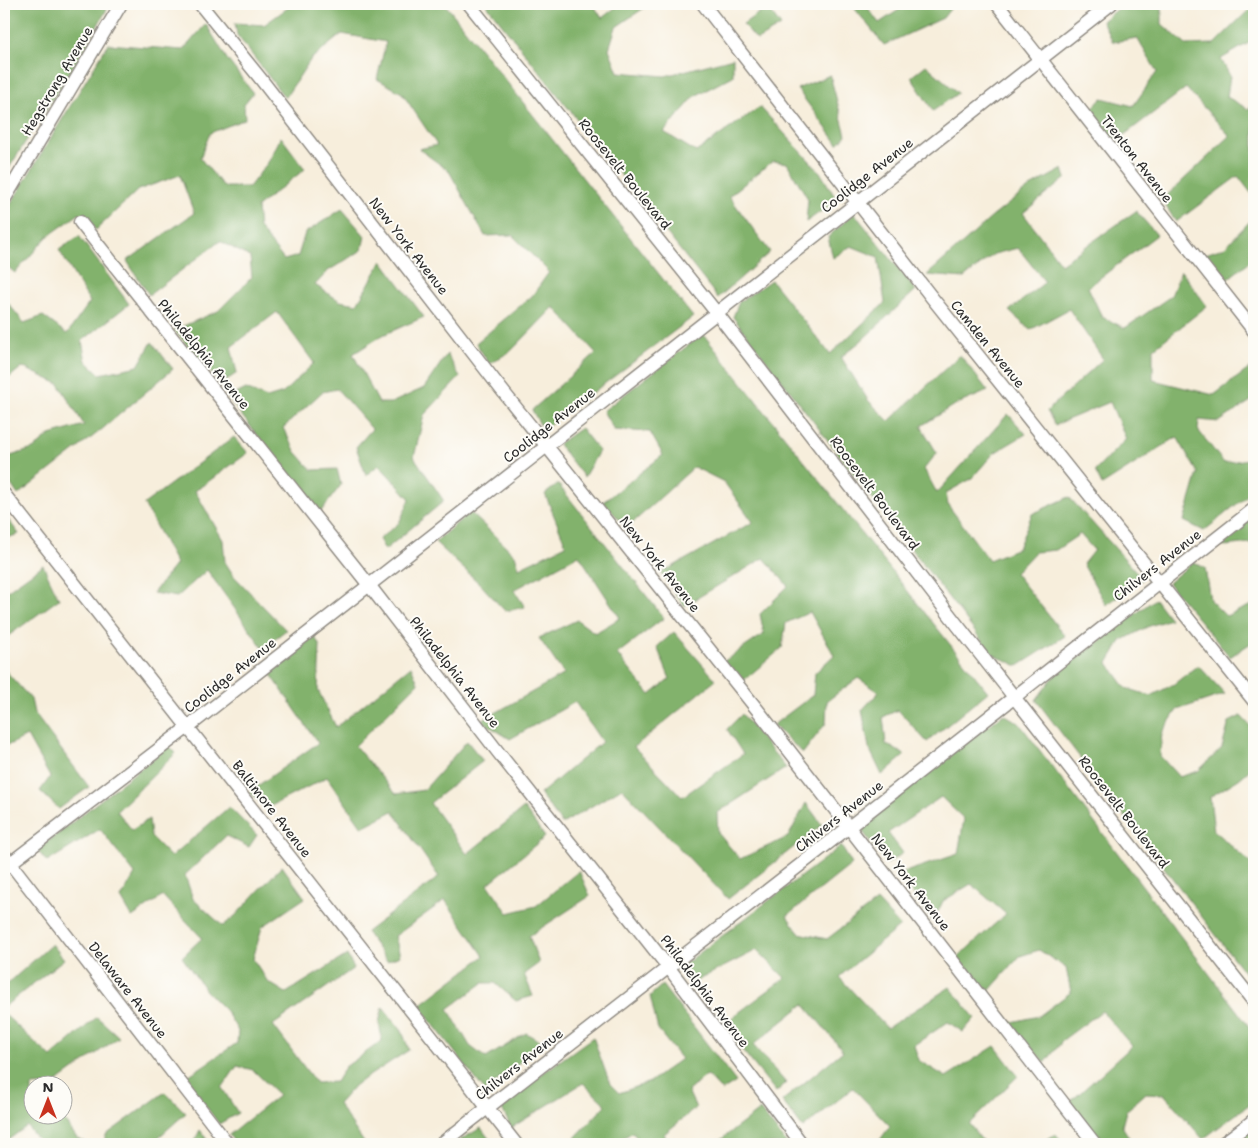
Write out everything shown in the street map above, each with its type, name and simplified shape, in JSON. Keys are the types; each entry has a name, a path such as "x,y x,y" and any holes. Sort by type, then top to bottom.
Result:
{"street":[{"name":"Hegstrong Avenue","path":"4,200 121,4"},
{"name":"New York Avenue","path":"200,4 260,78 546,446 760,713 1096,1144"},
{"name":"Roosevelt Boulevard","path":"469,4 716,312 955,622 1254,1002"},
{"name":"Camden Avenue","path":"703,4 933,299 1254,701"},
{"name":"Trenton Avenue","path":"997,4 1254,331"},
{"name":"Coolidge Avenue","path":"6,862 188,726 1111,4"},
{"name":"Philadelphia Avenue","path":"80,222 369,585 669,968 802,1144"},
{"name":"Baltimore Avenue","path":"4,494 516,1144"},
{"name":"Chilvers Avenue","path":"441,1144 669,968 1254,509"},
{"name":"Delaware Avenue","path":"6,862 228,1144"},
{"path":"1222,1144 1254,1120"}],"green space":[{"path":"4,4 110,4 4,176"},
{"path":"293,4 445,4 693,317 543,430 532,410 596,353 554,307 511,351 489,364 476,343 532,296 549,272 512,235 485,236 449,171 419,149 437,145 402,93 377,79 386,42 342,34 311,59 285,98 237,35 235,23 264,25"},
{"path":"486,4 593,4 602,18 620,4 650,4 616,27 609,49 618,72 665,76 733,58 733,76 695,96 664,132 696,152 760,107 820,172 837,200 806,222 808,199 787,163 773,161 729,196 770,252 718,298"},
{"path":"851,4 865,4 879,23 908,4 954,4 943,18 884,45"},
{"path":"1123,4 1162,4 1162,24 1186,45 1214,44 1254,5 1254,40 1221,59 1230,76 1227,97 1248,109 1254,105 1254,197 1238,176 1176,222 1162,200 1230,136 1186,88 1115,142 1088,113 1102,98 1133,106 1157,72 1137,38 1113,42 1102,21"},
{"path":"767,7 781,26 757,40 743,24"},
{"path":"206,24 227,59 253,93 244,104 245,119 210,133 200,158 224,187 249,187 269,161 281,137 305,169 257,207 259,228 284,260 298,256 305,233 342,209 365,236 362,250 328,271 315,285 340,301 357,304 382,261 424,317 383,335 353,354 379,403 391,403 424,388 447,354 460,377 424,415 414,457 444,501 385,550 379,539 399,523 410,499 379,465 366,475 356,447 372,429 337,389 322,392 283,428 296,452 312,470 337,469 341,485 319,514 228,398 246,389 267,398 283,393 314,363 277,312 231,347 237,373 221,384 174,330 218,311 252,277 250,257 220,241 149,295 127,261 194,213 180,175 138,190 96,230 79,214 47,237 15,273 4,264 4,215 108,44 183,50"},
{"path":"926,65 958,93 933,111 911,77"},
{"path":"830,75 846,135 838,144 797,89"},
{"path":"1063,169 1066,178 1023,213 1061,264 1136,211 1157,235 1088,287 1102,317 1125,328 1171,296 1181,271 1207,306 1153,349 1153,380 1214,395 1254,365 1254,399 1219,422 1199,420 1198,430 1224,463 1254,458 1254,490 1204,531 1184,521 1198,473 1177,437 1102,485 1095,471 1126,439 1110,402 1055,425 1047,411 1103,359 1069,309 1030,330 1009,311 1045,282 1018,248 994,254 964,278 927,275 992,217 1030,187"},
{"path":"854,213 916,290 841,357 868,400 889,421 960,355 988,391 955,405 921,426 937,453 924,469 937,493 1008,414 1026,434 994,453 971,479 946,493 948,505 989,560 1018,548 1032,514 1069,497 1143,579 1106,605 1083,564 1094,550 1080,534 1056,550 1035,552 1015,573 1065,636 1018,666 992,654 733,317 739,302 771,280 830,354 885,303 878,257 851,246 833,258 828,237"},
{"path":"1254,217 1254,258 1225,281 1203,255 1225,247"},
{"path":"79,236 129,304 82,341 86,361 100,374 138,366 152,342 173,369 100,431 18,495 4,474 4,458 33,449 50,435 84,425 59,384 22,367 4,382 4,298 24,323 43,316 67,334 90,302 59,250"},
{"path":"703,334 988,692 927,742 898,710 883,717 886,744 905,755 882,775 869,748 862,710 879,692 858,678 827,701 826,723 803,753 773,725 813,695 815,673 834,655 810,612 786,623 782,648 744,680 723,662 764,634 760,614 788,586 764,558 684,606 661,573 753,522 724,482 694,467 627,528 603,502 663,455 650,432 614,430 603,411"},
{"path":"581,428 599,451 584,477 558,444"},
{"path":"234,437 248,453 195,491 223,540 225,562 234,576 286,630 263,648 207,570 177,597 153,593 176,564 144,504"},
{"path":"558,484 664,618 617,654 650,695 670,679 657,647 674,632 716,680 634,747 682,797 743,754 727,729 742,714 786,768 717,813 718,833 740,859 788,837 806,803 822,825 728,899 622,788 562,824 540,794 602,742 575,702 510,739 481,721 564,674 539,638 577,620 595,633 620,618 579,555 514,590 525,607 505,611 481,585 435,542 470,512 515,555 519,568 566,545 545,494"},
{"path":"4,514 19,534 4,539"},
{"path":"1254,516 1254,548 1251,543 1217,547"},
{"path":"1193,562 1205,568 1210,600 1226,616 1254,604 1254,641 1230,657 1168,583"},
{"path":"43,565 59,599 4,639 4,593"},
{"path":"1155,599 1170,619 1147,627 1121,641 1108,663 1126,688 1151,696 1174,684 1198,665 1225,694 1177,710 1162,733 1160,756 1179,777 1198,771 1222,748 1229,722 1241,716 1254,730 1254,766 1239,779 1210,797 1214,831 1252,864 1254,862 1254,985 1036,700 1054,676"},
{"path":"314,636 320,646 318,690 336,727 411,666 418,683 355,746 396,794 424,790 467,741 483,761 430,803 467,854 524,808 545,837 488,884 508,913 536,906 579,871 590,896 529,936 539,963 524,974 533,996 516,1001 495,983 483,983 448,1009 470,1046 486,1058 526,1033 543,1043 485,1091 419,1006 484,956 445,900 395,936 400,956 387,961 366,932 439,877 393,811 362,827 327,777 267,808 249,792 318,743 270,673"},
{"path":"4,669 31,699 34,713 89,787 59,809 40,791 50,777 27,736 4,746"},
{"path":"1004,714 1019,723 1254,1033 1254,1101 1203,1139 1164,1094 1146,1093 1126,1111 1122,1126 1133,1144 1104,1144 1070,1102 1132,1046 1102,1011 1064,1039 1045,1063 1008,1023 1039,1016 1071,992 1066,968 1039,950 1020,956 988,992 957,958 1006,914 971,884 943,901 933,922 899,874 958,854 964,819 941,797 888,833 903,853 887,864 857,824"},
{"path":"169,746 176,753 117,811 132,830 149,819 151,837 171,857 229,807 257,835 249,847 226,836 185,875 193,899 223,926 235,916 282,866 305,898 262,927 253,959 268,982 286,993 347,955 354,968 273,1025 316,1083 336,1082 345,1067 382,1041 379,1022 383,1007 402,1031 409,1050 355,1085 338,1104 365,1144 236,1144 229,1135 279,1095 253,1070 237,1066 222,1088 238,1113 219,1124 185,1078 237,1043 238,1031 226,1011 206,991 182,957 202,938 163,896 132,917 121,898 135,874 100,829 47,862 37,850"},
{"path":"841,846 852,864 787,916 799,933 827,939 877,901 900,926 839,977 887,1028 950,987 975,1018 963,1032 948,1022 914,1045 918,1060 946,1077 995,1046 1018,1076 969,1124 985,1144 877,1144 890,1126 853,1088 803,1128 782,1101 843,1051 804,1004 753,1045 786,1083 776,1092 722,1025 785,978 757,950 690,984 681,967"},
{"path":"52,944 64,959 4,1007 4,987"},
{"path":"662,985 736,1082 722,1091 707,1075 688,1091 696,1108 664,1134 669,1144 641,1144 633,1132 613,1144 569,1144 606,1105 583,1083 511,1128 500,1104 593,1037 610,1084 619,1093 650,1082 681,1059 658,1030 650,996"},
{"path":"4,1014 51,1057 97,1017 119,1037 65,1076 22,1076 22,1126 27,1126 4,1143 4,1101 8,1097 4,1089"},
{"path":"165,1092 186,1113 151,1144 103,1144 106,1135"},
{"path":"760,1110 787,1144 715,1144"},
{"path":"27,1126 68,1126 77,1138 88,1144 41,1144"},
{"path":"481,1128 493,1144 453,1144"},
{"path":"1254,1128 1254,1144 1234,1144"},
{"path":"200,1130 210,1144 193,1144"},
{"path":"1056,1134 1063,1144 1038,1144"}]}
